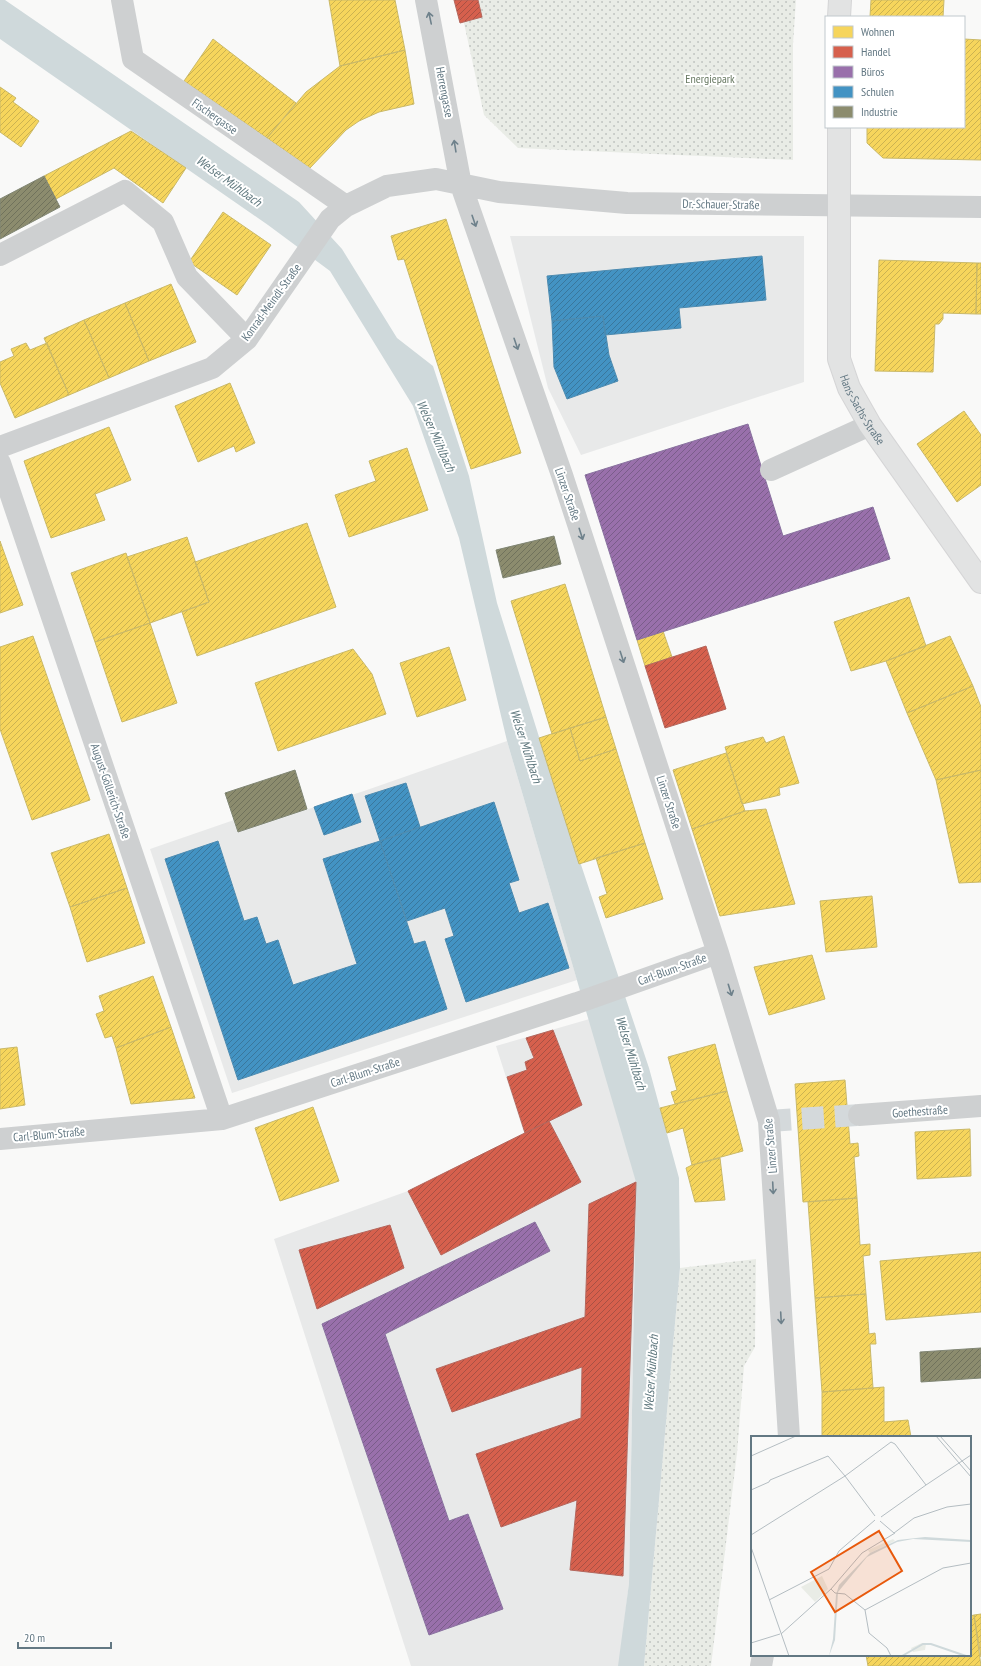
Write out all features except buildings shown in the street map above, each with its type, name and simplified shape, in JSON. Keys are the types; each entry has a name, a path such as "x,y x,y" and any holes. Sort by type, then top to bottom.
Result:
{"main road":[{"path":"839,16 840,0"},
{"name":"Hans-Sachs-Straße","path":"839,128 839,359 849,388 870,425 981,582"}],"street":[{"name":"Fischergasse","path":"122,0 133,59 338,212"},
{"name":"Herrengasse","path":"426,0 462,184"},
{"name":"Konrad-Meindl-Straße","path":"0,447 212,368 247,339 297,265 338,212 387,186 436,180 462,184"},
{"name":"Dr.-Schauer-Straße","path":"462,184 531,195 627,203 981,207"},
{"name":"Linzer Straße","path":"462,184 562,475 718,952 769,1121 788,1436"},
{"path":"0,255 125,190 162,222 187,276 247,339"},
{"path":"771,470 870,425"},
{"name":"August-Göllerich-Straße","path":"0,463 222,1119"},
{"name":"Carl-Blum-Straße","path":"0,1139 222,1119 636,983 718,952"},
{"name":"Goethestraße","path":"859,1115 981,1106"},
{"path":"760,1666 763,1656"}],"shaded area":[{"path":"510,236 804,236 804,382 581,455 548,388"},
{"path":"507,741 577,980 232,1093 150,849 234,820 238,832 364,791"},
{"path":"600,1016 644,1171 636,1182 629,1583 619,1666 411,1666 274,1239 408,1191 524,1133 496,1046"}],"green space":[{"name":"Energiepark","path":"459,0 796,0 793,44 793,160 518,148 484,115"},
{"path":"756,1259 755,1347 744,1366 737,1453 711,1666 644,1666 680,1268"}],"water":[{"name":"Welser Mühlbach","path":"0,0 5,0 299,202 342,249 397,338 433,366 469,476 497,603 551,775 649,1068 679,1178 680,1268 644,1666 618,1666 629,1583 636,1182 507,741 459,538 413,406 330,271 268,225 0,39"}],"tunnel":[{"path":"769,1121 859,1115"}]}
